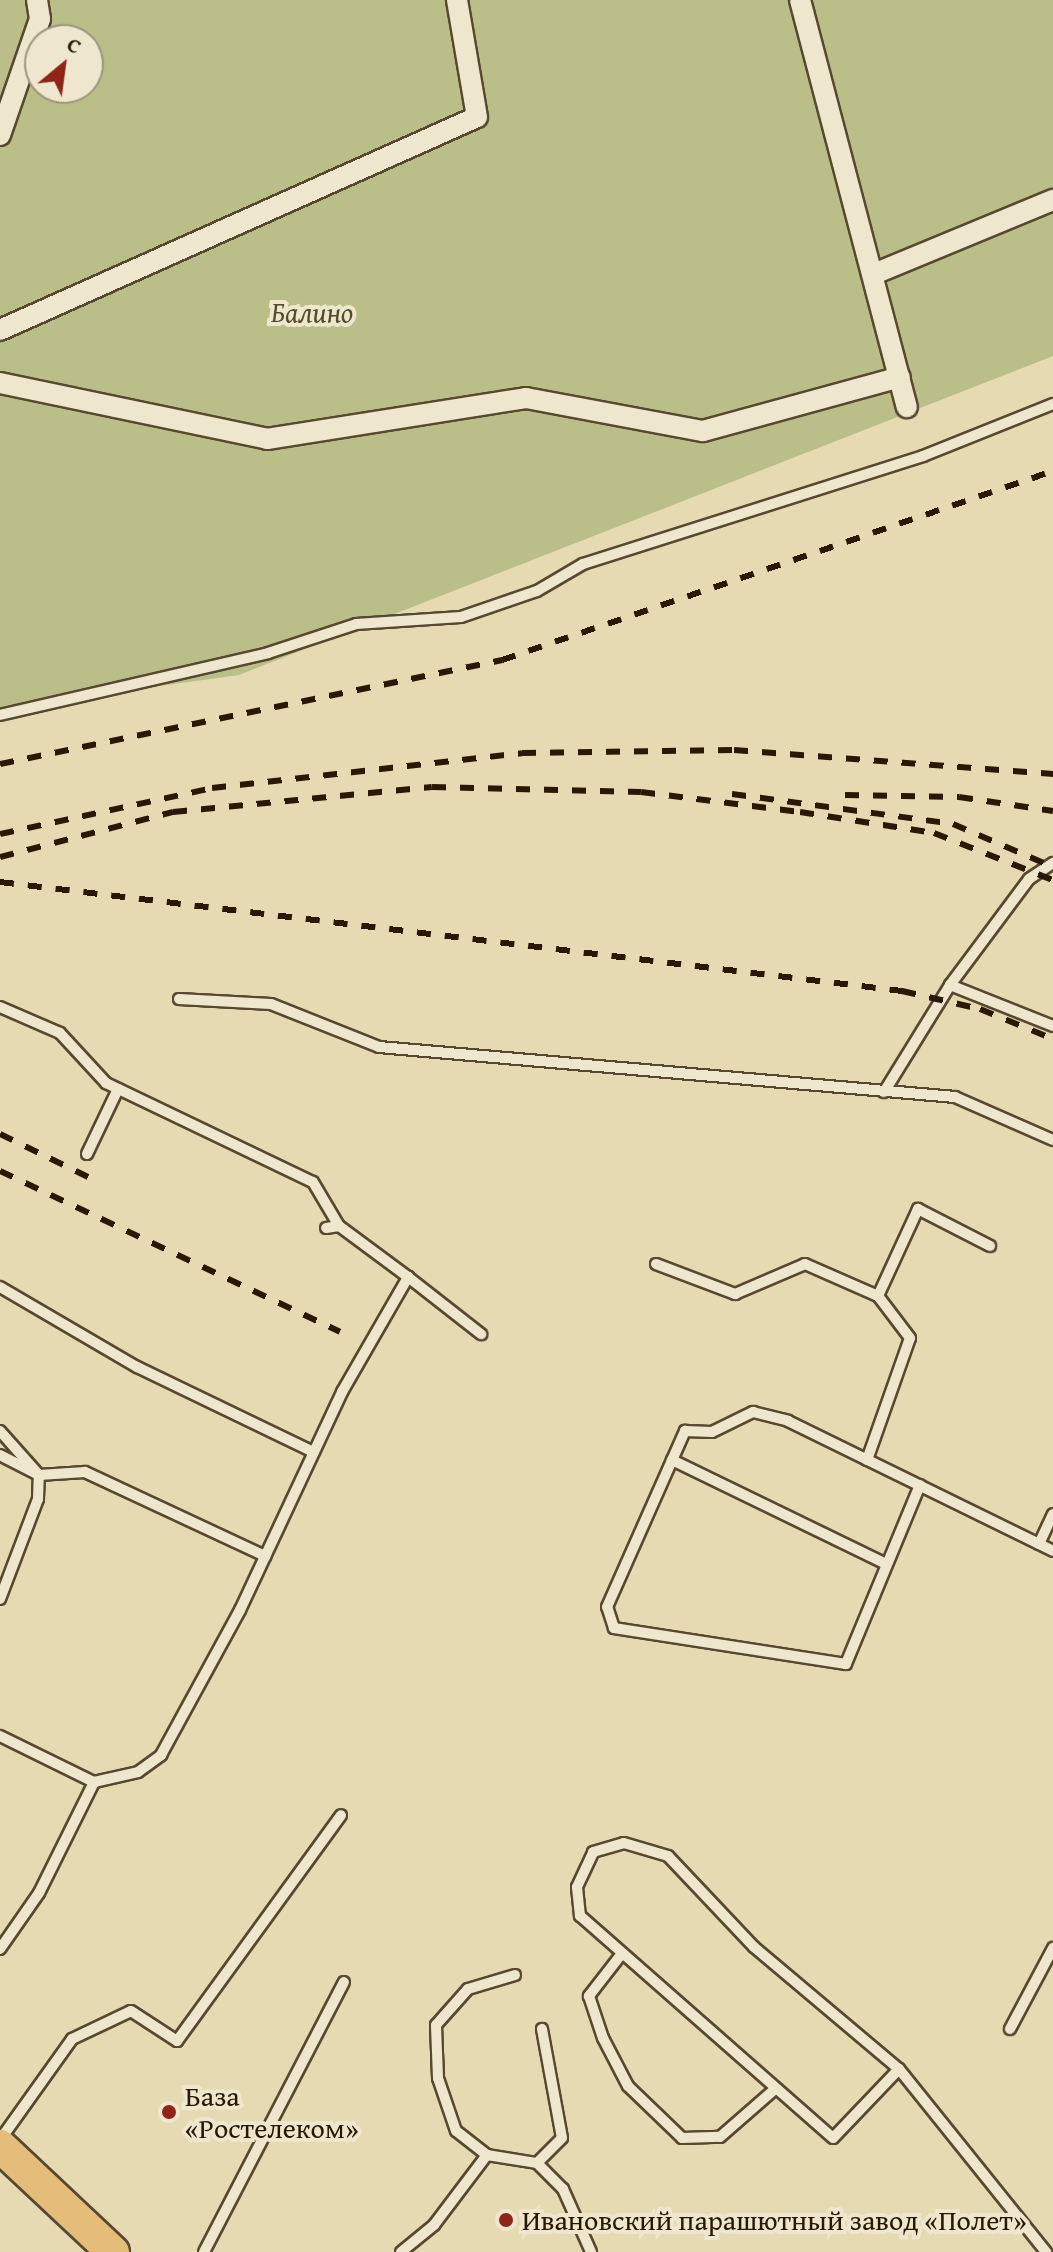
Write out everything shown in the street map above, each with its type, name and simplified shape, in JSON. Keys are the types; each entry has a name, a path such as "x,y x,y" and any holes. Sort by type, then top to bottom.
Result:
{"main road":[{"path":"0,2146 113,2252"}],"street":[{"path":"0,135 40,19 37,0"},
{"path":"0,330 477,117 457,0"},
{"path":"800,0 907,407"},
{"path":"874,274 1053,200"},
{"path":"0,383 267,439 526,398 703,431 900,377"}],"lane":[{"path":"0,715 268,653 356,624 461,617 537,591 583,564 923,456 1053,404"},
{"path":"884,1092 950,985 1029,879 1053,863"},
{"path":"950,985 1053,1026"},
{"path":"179,999 271,1004 379,1047 955,1097 1053,1140"},
{"path":"0,1007 60,1033 118,1089 313,1182 339,1226 481,1334"},
{"path":"87,1154 118,1089"},
{"path":"878,1296 918,1209 990,1246"},
{"path":"326,1228 339,1226"},
{"path":"656,1264 735,1294 805,1264 878,1296 910,1338 867,1460"},
{"path":"0,1736 94,1782 138,1772 161,1755 265,1556 314,1452 408,1277"},
{"path":"0,1287 137,1367 314,1452"},
{"path":"920,1485 884,1563 846,1664 614,1628 607,1607 685,1431 712,1432 753,1412 788,1421 920,1485 1053,1551"},
{"path":"0,1431 39,1475 38,1499 0,1599"},
{"path":"0,1455 39,1475 85,1472 265,1556"},
{"path":"672,1460 884,1563"},
{"path":"1039,1544 1053,1514"},
{"path":"0,1949 39,1893 94,1782"},
{"path":"0,2140 72,2039 131,2011 177,2041 341,1815"},
{"path":"899,2069 833,2138 620,1956 580,1916 577,1887 593,1852 624,1843 668,1856 754,1947 899,2069 1046,2252"},
{"path":"1010,2029 1053,1948"},
{"path":"620,1956 589,1996 603,2038 628,2086 682,2138 720,2137 775,2089"},
{"path":"515,1975 468,1989 436,2025 438,2078 456,2131 487,2155 537,2163 563,2189 591,2252"},
{"path":"204,2252 344,1982"},
{"path":"537,2163 562,2138 542,2029"},
{"path":"401,2252 434,2225 487,2155"}],"green space":[{"name":"Балино","path":"0,0 1053,0 1053,356 239,675 0,708"}],"railway":[{"path":"0,764 502,660 1053,471"},
{"path":"0,834 212,788 522,753 734,750 1053,774"},
{"path":"0,857 173,812 432,787 641,792 800,812 934,833 1053,880"},
{"path":"732,794 953,824 1053,867"},
{"path":"845,795 959,797 1053,811"},
{"path":"0,882 902,991 980,1009 1053,1039"},
{"path":"0,1134 88,1177"},
{"path":"0,1171 340,1332"}],"place":[{"name":"База «Ростелеком»","path":"169,2112"},
{"name":"Ивановский парашютный завод «Полет»","path":"506,2220"}]}
